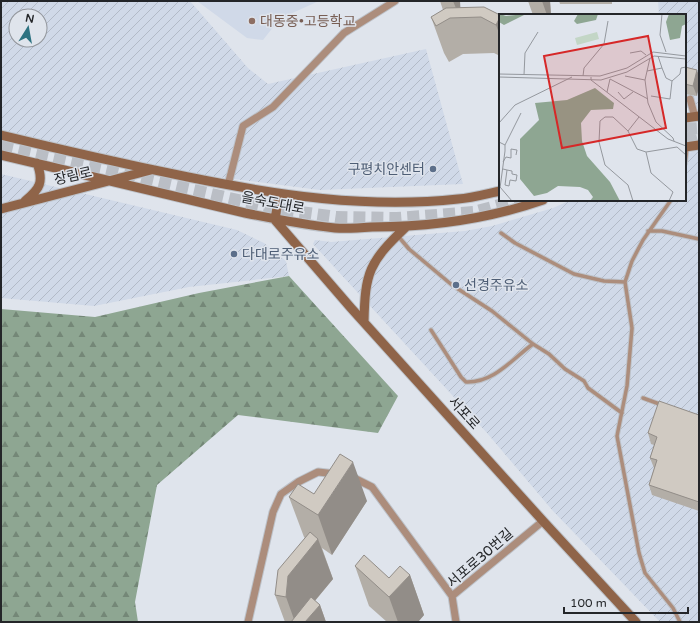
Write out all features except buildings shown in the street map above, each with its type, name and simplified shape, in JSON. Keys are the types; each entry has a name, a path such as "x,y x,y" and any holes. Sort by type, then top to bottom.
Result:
{"main road":[{"path":"686,118 697,116"},
{"name":"을숙도대로","path":"1,135 152,170 279,194 340,202 459,199 499,191"},
{"path":"686,147 699,145"},
{"name":"을숙도대로","path":"1,155 275,220 336,228 406,227 447,222 516,210 540,201"},
{"path":"22,203 37,191 42,176 37,163"},
{"name":"장림로","path":"1,209 152,170"},
{"path":"275,220 279,194"},
{"name":"서포로","path":"275,220 364,322 636,622"},
{"path":"364,322 365,293 372,265 382,250 406,227"}],"street":[{"path":"228,185 243,126 273,107 344,33 395,1"},
{"path":"690,99 697,116"},
{"path":"248,622 273,512 281,494 298,482 318,472 346,474 372,487 452,596"},
{"name":"서포로30번길","path":"456,622 452,596 543,521"}],"lane":[{"path":"670,201 648,231 632,261 625,282 632,328 622,412 617,436 639,553 645,573 673,608 680,622"},
{"path":"648,231 662,231 699,239"},
{"path":"500,233 515,243 574,274 604,281 625,282"},
{"path":"397,235 409,249 452,285 492,311 533,344 549,354 565,369 584,381 588,388 622,412"},
{"path":"431,330 460,377 466,382 484,380 533,344"},
{"path":"643,398 664,406"}],"shaded area":[{"path":"1,1 190,1 248,68 268,84 426,49 463,184 320,190 210,176 94,152 1,130"},
{"name":"대동중•고등학교","path":"197,1 319,1 288,15 274,26 263,40 247,38"},
{"path":"658,1 699,1 699,108 686,108 686,14 659,14"},
{"path":"699,150 699,622 660,622 553,511 487,433 313,244 315,240 331,242 465,231 492,226 553,208 569,201 686,201 686,154"},
{"path":"1,174 237,230 264,243 286,261 289,276 189,287 94,306 1,298"}],"green space":[{"path":"289,276 398,396 378,433 238,415 157,485 135,602 138,622 1,622 1,309 95,317 199,293"}],"tunnel":[{"path":"686,129 699,128"},
{"path":"686,139 699,136"},
{"path":"1,146 273,208 336,217 397,218 474,212 514,201"}],"place":[{"name":"대동중•고등학교","path":"252,21"},
{"name":"구평치안센터","path":"433,169"},
{"name":"다대로주유소","path":"234,254"},
{"name":"선경주유소","path":"456,285"}]}
